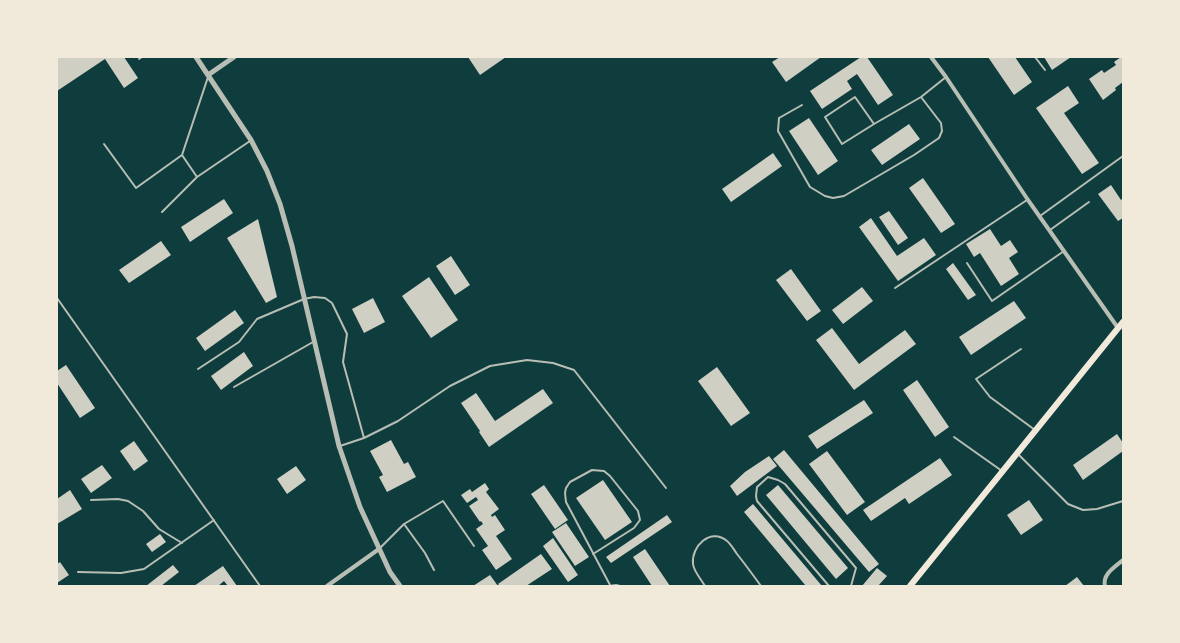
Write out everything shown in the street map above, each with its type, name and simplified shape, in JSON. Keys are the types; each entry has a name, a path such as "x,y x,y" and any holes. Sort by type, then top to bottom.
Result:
{"main road":[{"path":"910,586 1122,325"}],"street":[{"path":"196,57 251,140 267,171 280,204 292,246 339,446 360,507 390,572 400,586"},
{"path":"208,75 234,57"},
{"path":"931,57 1028,200 1122,325"},
{"path":"327,586 379,549"},
{"path":"1105,586 1104,581 1106,576 1123,560"}],"lane":[{"path":"1036,57 1045,70"},
{"path":"104,144 136,188 182,155 208,75"},
{"path":"874,124 855,97 825,117 842,144 921,97 946,77"},
{"path":"802,105 779,118 778,131 810,187 825,196 833,198 844,196 914,155 939,138 942,131 940,123 921,97"},
{"path":"162,212 197,177 251,140"},
{"path":"182,155 197,177"},
{"path":"1040,216 1123,156"},
{"path":"895,288 1028,200"},
{"path":"1050,230 1089,202"},
{"path":"966,262 992,301 1065,250"},
{"path":"198,369 239,342 257,319 304,299 314,297 325,298 332,303 347,334 343,362 364,438"},
{"path":"57,298 260,586"},
{"path":"234,387 314,342"},
{"path":"1021,349 976,379 990,397 1036,431"},
{"path":"339,446 364,438 398,421 450,386 490,366 527,360 553,363 574,370 666,488"},
{"path":"954,437 1003,471"},
{"path":"1017,454 1068,504 1083,510 1097,509 1123,501"},
{"path":"593,554 634,528 640,520 638,511 610,476 604,471 598,469 592,470 570,482 564,493 566,502 593,554 610,586 620,586"},
{"path":"829,586 757,501 757,487 768,477 785,484 856,568 851,586"},
{"path":"91,500 118,499 128,501 143,511 159,529 182,542"},
{"path":"379,549 404,524 443,501 474,546"},
{"path":"78,572 121,573 144,569 214,520"},
{"path":"404,524 425,553 434,570"},
{"path":"705,586 696,573 693,565 693,556 703,540 716,536 727,540 761,586"}],"building":[{"path":"57,57 124,57 138,78 124,88 105,59 57,91"},
{"path":"468,57 506,57 480,75"},
{"path":"780,57 821,57 786,82 772,62"},
{"path":"861,57 867,57 893,95 878,105 857,74 847,81 852,89 822,109 810,91"},
{"path":"988,57 1015,57 1032,82 1014,95"},
{"path":"1044,57 1071,57 1052,70"},
{"path":"1123,57 1123,82 1115,88 1116,90 1103,100 1089,79 1102,70 1104,73 1116,65 1114,62"},
{"path":"1068,86 1079,103 1064,113 1099,163 1082,174 1036,108"},
{"path":"809,118 838,161 818,175 789,131"},
{"path":"909,124 920,139 882,165 871,150"},
{"path":"773,153 782,166 731,202 722,189"},
{"path":"923,178 955,224 941,233 909,188"},
{"path":"1111,185 1121,200 1123,198 1123,218 1118,221 1098,194"},
{"path":"224,199 233,213 190,242 181,227"},
{"path":"889,211 908,238 898,245 879,217"},
{"path":"871,218 897,256 924,238 936,255 898,281 859,227"},
{"path":"258,219 277,297 266,303 227,238"},
{"path":"990,229 1001,246 1010,240 1018,252 1009,258 1019,274 1001,286 980,253 974,257 966,244"},
{"path":"161,241 171,255 129,283 119,270"},
{"path":"451,256 470,285 455,295 436,266"},
{"path":"953,263 976,295 968,300 946,269"},
{"path":"791,269 821,311 807,321 776,280"},
{"path":"429,277 458,320 431,338 402,296"},
{"path":"862,287 873,301 843,324 832,310"},
{"path":"373,298 385,322 364,333 352,309"},
{"path":"1014,301 1026,318 971,355 959,337"},
{"path":"235,310 244,323 205,351 196,338"},
{"path":"832,328 859,364 905,330 916,344 854,390 816,340"},
{"path":"244,352 253,366 221,390 211,376"},
{"path":"66,365 95,408 80,418 57,383 57,371"},
{"path":"717,367 750,413 731,426 698,381"},
{"path":"917,380 949,427 935,437 903,390"},
{"path":"543,389 553,403 489,447 461,403 476,393 495,421"},
{"path":"864,400 873,413 817,449 808,436"},
{"path":"1117,434 1123,443 1123,451 1083,480 1073,465"},
{"path":"391,440 404,464 408,462 416,477 387,492 379,477 383,475 370,451"},
{"path":"134,441 148,461 134,471 120,451"},
{"path":"784,450 879,564 869,572 773,459"},
{"path":"827,451 865,502 847,515 809,464"},
{"path":"769,456 777,466 737,496 730,486 745,472"},
{"path":"940,458 952,475 909,504 905,498 871,521 863,510"},
{"path":"102,465 112,478 91,493 81,479"},
{"path":"296,466 306,480 287,494 277,479"},
{"path":"603,480 632,522 605,540 576,498"},
{"path":"485,483 489,489 486,492 499,509 491,515 492,517 495,515 505,530 496,536 512,559 496,570 482,550 488,546 476,529 483,524 469,506 478,500 476,497 467,503 461,495 470,489 472,492"},
{"path":"544,485 568,520 555,529 531,494"},
{"path":"778,485 848,568 836,579 766,495"},
{"path":"70,490 82,509 57,524 57,499"},
{"path":"1029,500 1043,520 1021,535 1007,515"},
{"path":"753,504 822,586 806,586 744,512"},
{"path":"667,515 672,522 611,563 606,557"},
{"path":"566,523 589,557 575,566 552,532"},
{"path":"160,534 166,542 152,552 146,544"},
{"path":"553,538 578,575 568,582 543,546"},
{"path":"645,549 670,586 652,586 633,557"},
{"path":"541,554 552,569 526,586 500,586 498,584"},
{"path":"60,562 69,575 57,583 57,564"},
{"path":"173,565 179,572 161,586 146,586"},
{"path":"223,566 237,586 228,586 224,581 218,586 194,586"},
{"path":"877,568 887,576 878,586 862,586"},
{"path":"490,575 498,586 473,586"},
{"path":"1077,577 1084,586 1065,586"}]}
